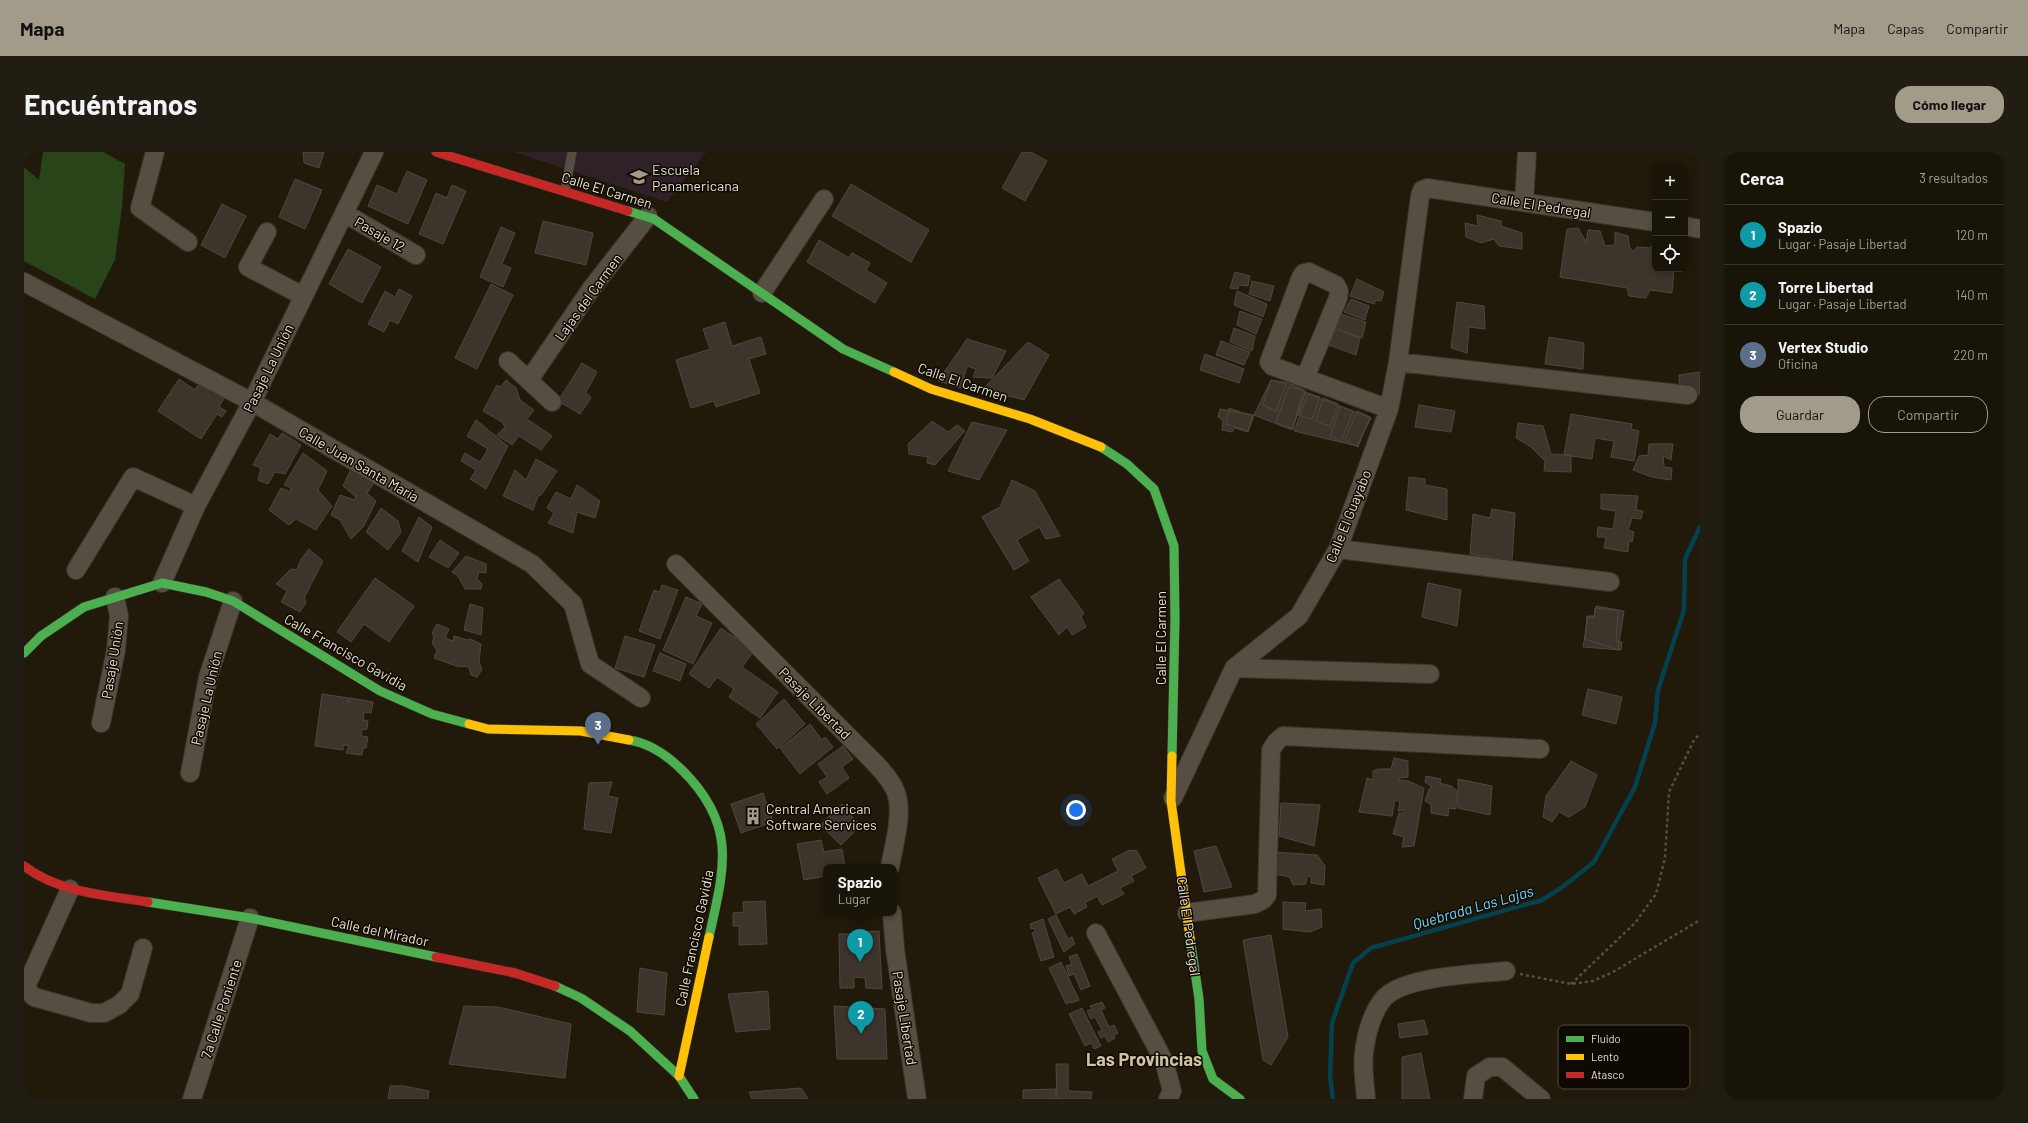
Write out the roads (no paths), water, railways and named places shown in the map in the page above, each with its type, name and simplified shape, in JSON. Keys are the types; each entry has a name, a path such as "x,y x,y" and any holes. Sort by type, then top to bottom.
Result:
{"street":[{"path":"155,152 140,208 188,242"},
{"name":"Pasaje La Unión","path":"162,583 196,506 252,402 374,152"},
{"name":"Calle El Carmen","path":"436,152 648,216 842,348 931,389 1030,419 1097,444 1127,464 1154,489 1174,546 1175,619 1171,801"},
{"path":"1524,202 1527,152"},
{"name":"Calle El Pedregal","path":"1428,188 1652,222"},
{"name":"Calle El Guayabo","path":"1171,801 1234,668 1300,616 1338,549 1389,409 1398,362 1420,196 1422,190 1428,188"},
{"path":"762,293 824,199"},
{"name":"Pasaje 12","path":"344,213 416,255"},
{"name":"Lajas del Carmen","path":"528,380 591,289 648,216"},
{"path":"1688,227 1700,229"},
{"path":"266,232 248,267 303,296"},
{"path":"1305,378 1338,298 1339,291 1336,285 1309,272 1304,273 1301,278 1269,362 1272,366 1389,409"},
{"name":"Calle Juan Santa María","path":"24,282 252,402 532,564 573,604 590,664 641,698"},
{"path":"508,361 552,402"},
{"path":"1398,362 1688,395"},
{"path":"76,570 133,477 196,506"},
{"path":"1338,549 1610,582"},
{"name":"Pasaje Libertad","path":"676,564 862,750 888,779 894,788 900,804 890,864"},
{"name":"Calle Francisco Gavidia","path":"24,652 41,636 72,613 96,602 162,583 206,592 233,601 380,691 432,714 488,729 581,731 636,742 655,749 666,756 690,778 705,795 714,812 721,833 723,874 680,1076"},
{"name":"Pasaje Unión","path":"101,723 116,650 120,616 115,597"},
{"name":"Pasaje La Unión","path":"190,773 208,677 233,601"},
{"path":"1234,668 1430,674"},
{"path":"1187,913 1255,904 1263,900 1267,895 1271,750 1276,742 1284,736 1540,749"},
{"name":"Calle El Pedregal","path":"1171,801 1199,999 1202,1051 1213,1079 1240,1099"},
{"name":"Calle del Mirador","path":"24,866 33,873 70,889 250,918 515,973 549,983 582,998 630,1031 680,1076 694,1099"},
{"path":"70,889 27,984 28,990 34,997 91,1013 104,1013 119,1005 130,994 143,948"},
{"name":"Pasaje Libertad","path":"892,916 895,949 918,1099"},
{"name":"7a Calle Poniente","path":"192,1099 250,918"},
{"path":"1096,933 1164,1061 1172,1091 1168,1099"},
{"path":"1366,1099 1363,1054 1370,1022 1385,997 1403,985 1452,976 1506,971"},
{"path":"1472,1099 1476,1076 1490,1067 1502,1067 1541,1099"}],"lane":[{"path":"565,191 572,152"}],"waterway":[{"name":"Quebrada Las Lajas","path":"1333,1099 1330,1076 1332,1023 1353,963 1371,948 1542,900 1561,888 1594,862 1635,787 1655,723 1658,690 1684,610 1685,559 1700,527"}],"place":[{"name":"Escuela Panamericana","path":"639,177"},
{"name":"Vertex Studio","path":"598,745"},
{"name":"Central American Software Services","path":"753,816"},
{"name":"Spazio","path":"860,962"},
{"name":"Torre Libertad","path":"861,1034"}],"district":[{"name":"Las Provincias","path":"1144,1059"}]}
